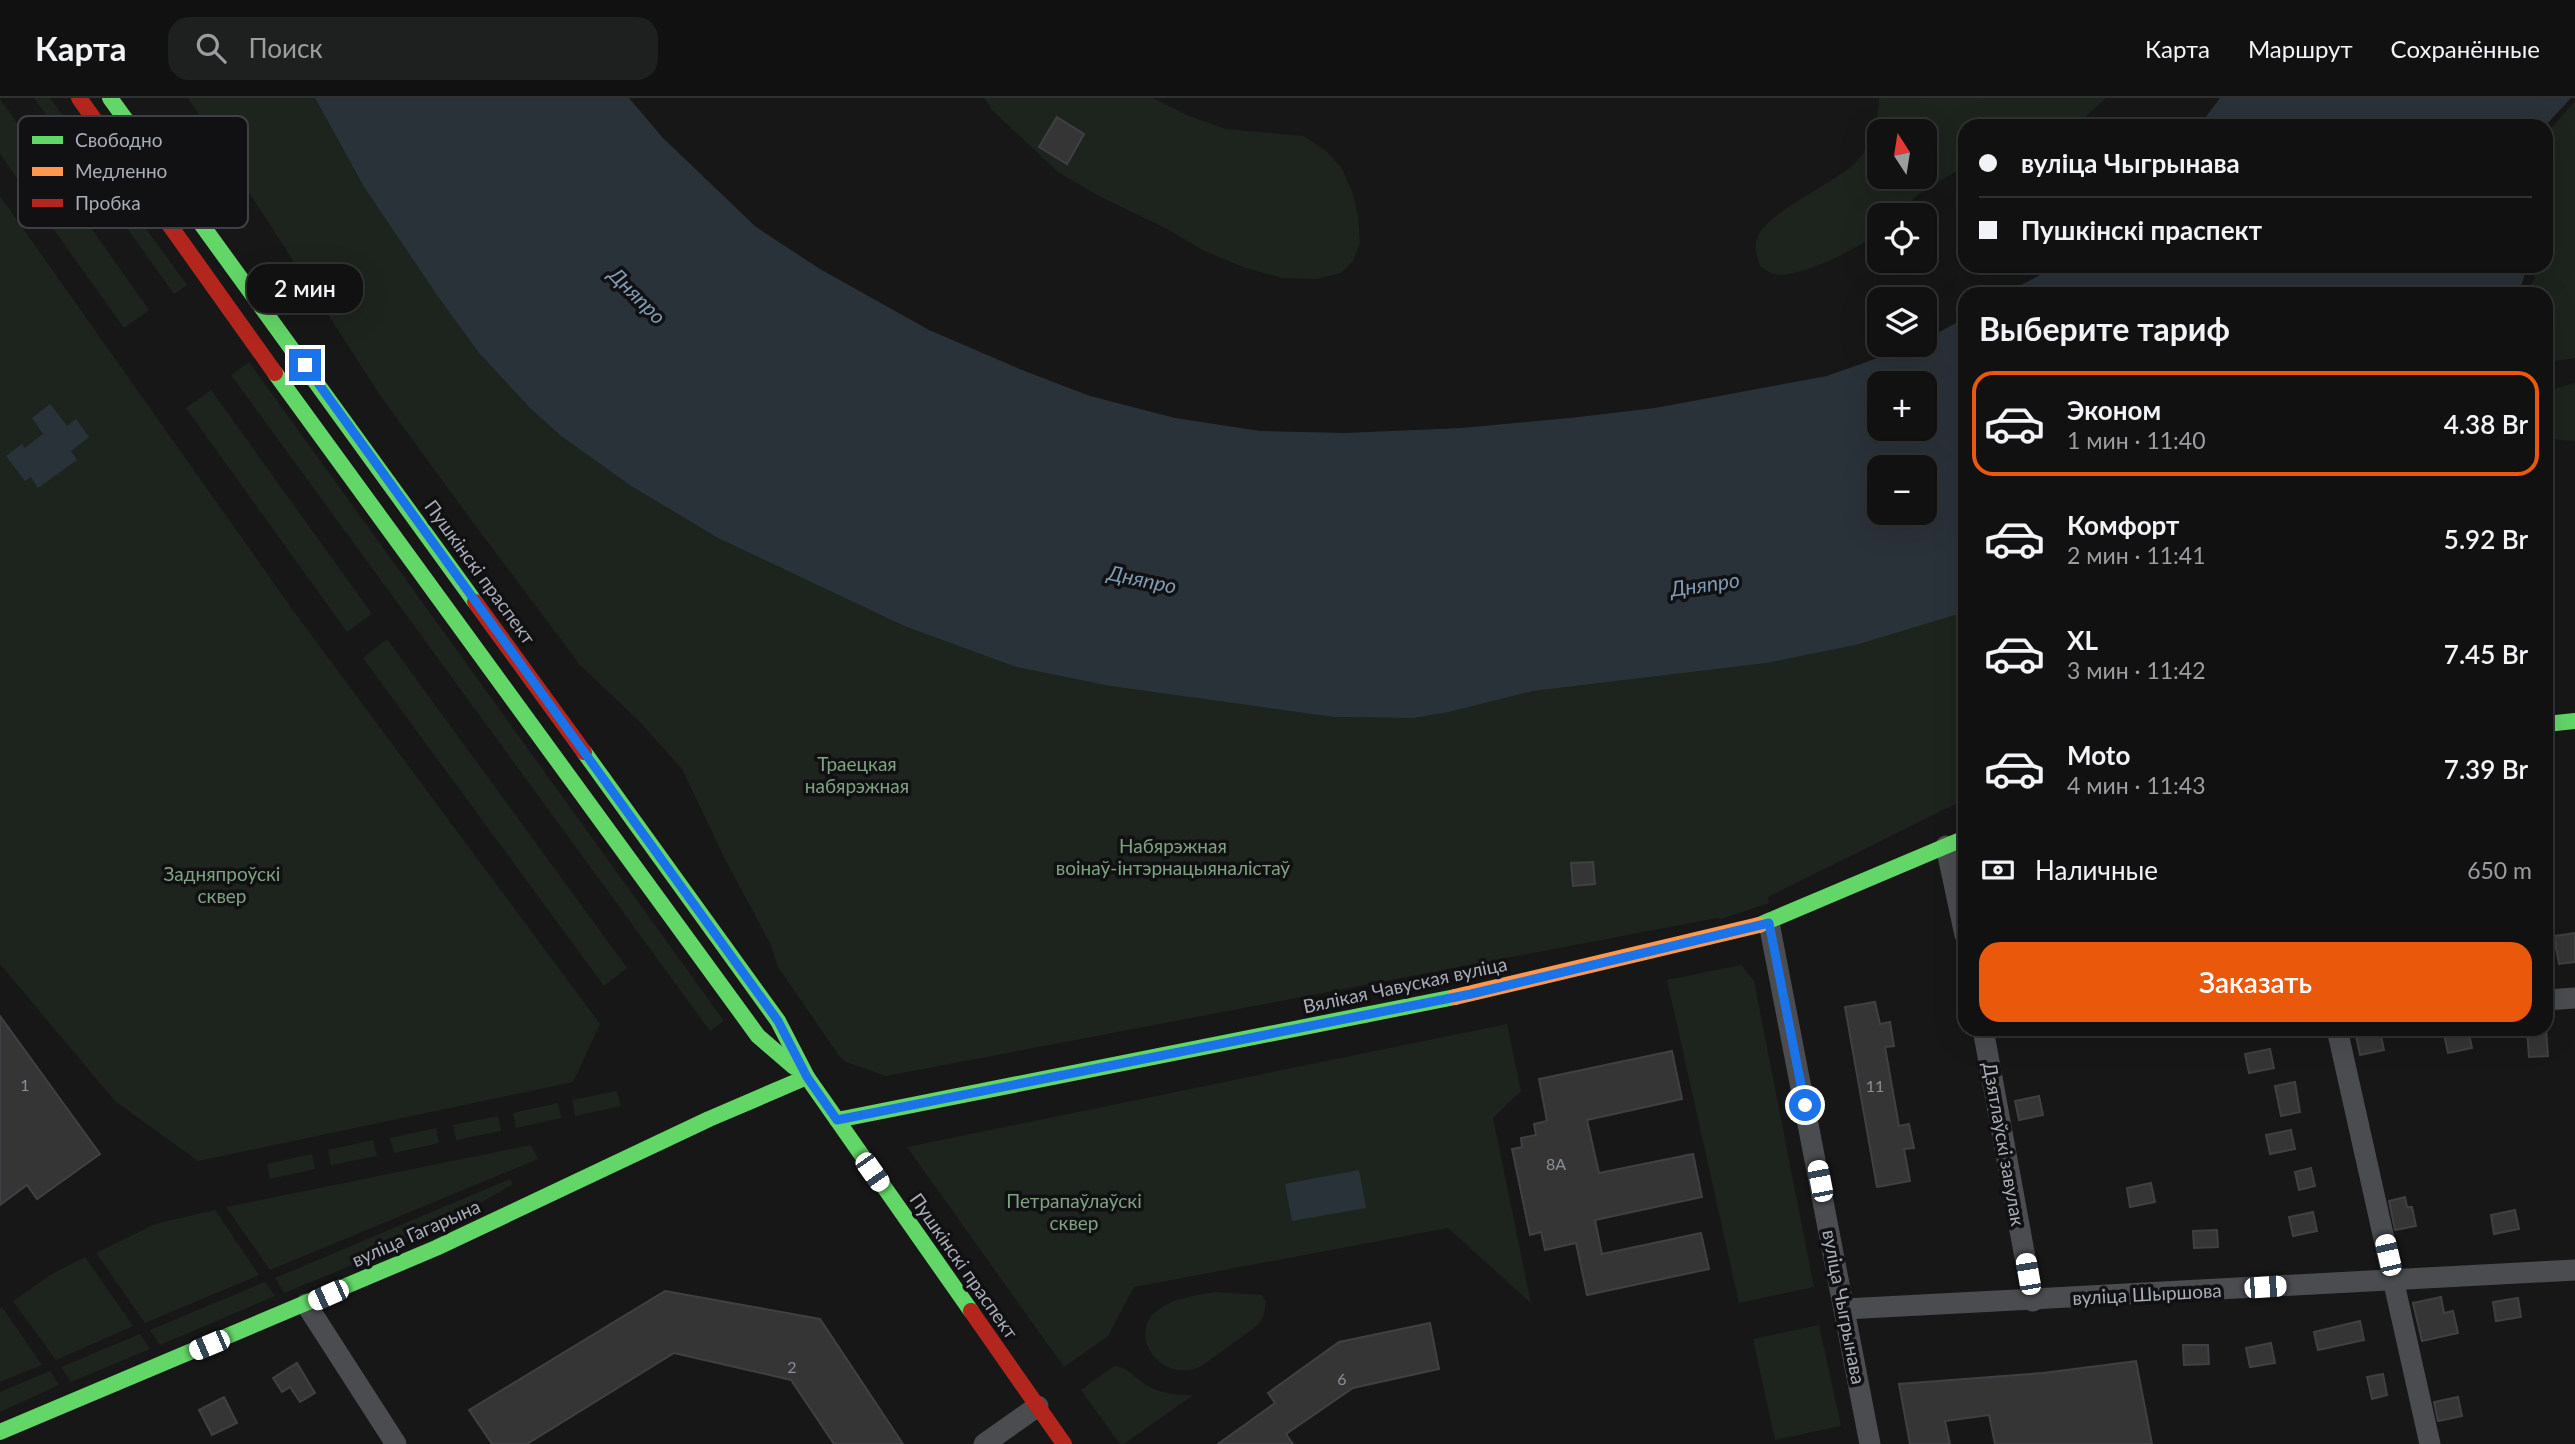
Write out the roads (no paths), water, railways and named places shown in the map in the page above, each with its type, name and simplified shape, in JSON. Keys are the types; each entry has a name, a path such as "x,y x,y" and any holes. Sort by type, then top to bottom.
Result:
{"main road":[{"name":"Пушкінскі праспект","path":"79,98 92,116"},
{"name":"Пушкінскі праспект","path":"110,98 123,116"},
{"name":"Пушкінскі праспект","path":"171,228 758,1036 807,1077"},
{"name":"Пушкінскі праспект","path":"204,228 778,1021 807,1077 1064,1444"},
{"path":"2553,723 2575,721"},
{"name":"Вялікая Чавуская вуліца","path":"837,1120 1471,994 1769,923 1956,842"},
{"name":"вуліца Гагарына","path":"0,1432 436,1248 709,1119 807,1077"}],"street":[{"path":"1956,842 1958,863"},
{"name":"вуліца Чыгрынава","path":"1769,923 1870,1444"},
{"path":"2553,1000 2575,998"},
{"name":"Дзятлаўскі завулак","path":"1984,1036 2033,1301"},
{"path":"2339,1036 2430,1444"},
{"name":"вуліца Шыршова","path":"1845,1310 2575,1270"},
{"path":"306,1304 396,1444"},
{"path":"984,1444 1038,1406"}],"water":[{"name":"Дняпро","path":"315,98 629,98 663,138 756,227 820,269 929,330 1090,396 1175,418 1260,431 1345,433 1462,428 1655,408 1827,376 1880,357 1937,357 1937,333 1958,322 1958,614 1856,645 1767,663 1533,691 1414,718 1333,717 1110,686 1016,667 904,626 718,538 631,486 561,436 530,408 479,353 364,187"},
{"path":"2220,98 2571,98 2552,119 2204,119"},
{"path":"2044,273 2524,273 2520,287 2017,287"},
{"path":"50,404 67,426 76,419 89,437 71,451 77,460 38,488 31,477 25,481 6,456 22,444 25,448 43,434 32,418"},
{"path":"1359,1170 1366,1208 1292,1221 1285,1184"}],"park label":[{"name":"Траецкая набярэжная","path":"857,775"},
{"name":"Набярэжная воінаў-інтэрнацыяналістаў","path":"1173,857"},
{"name":"Задняпроўскі сквер","path":"222,885"},
{"name":"Петрапаўлаўскі сквер","path":"1074,1212"}]}
